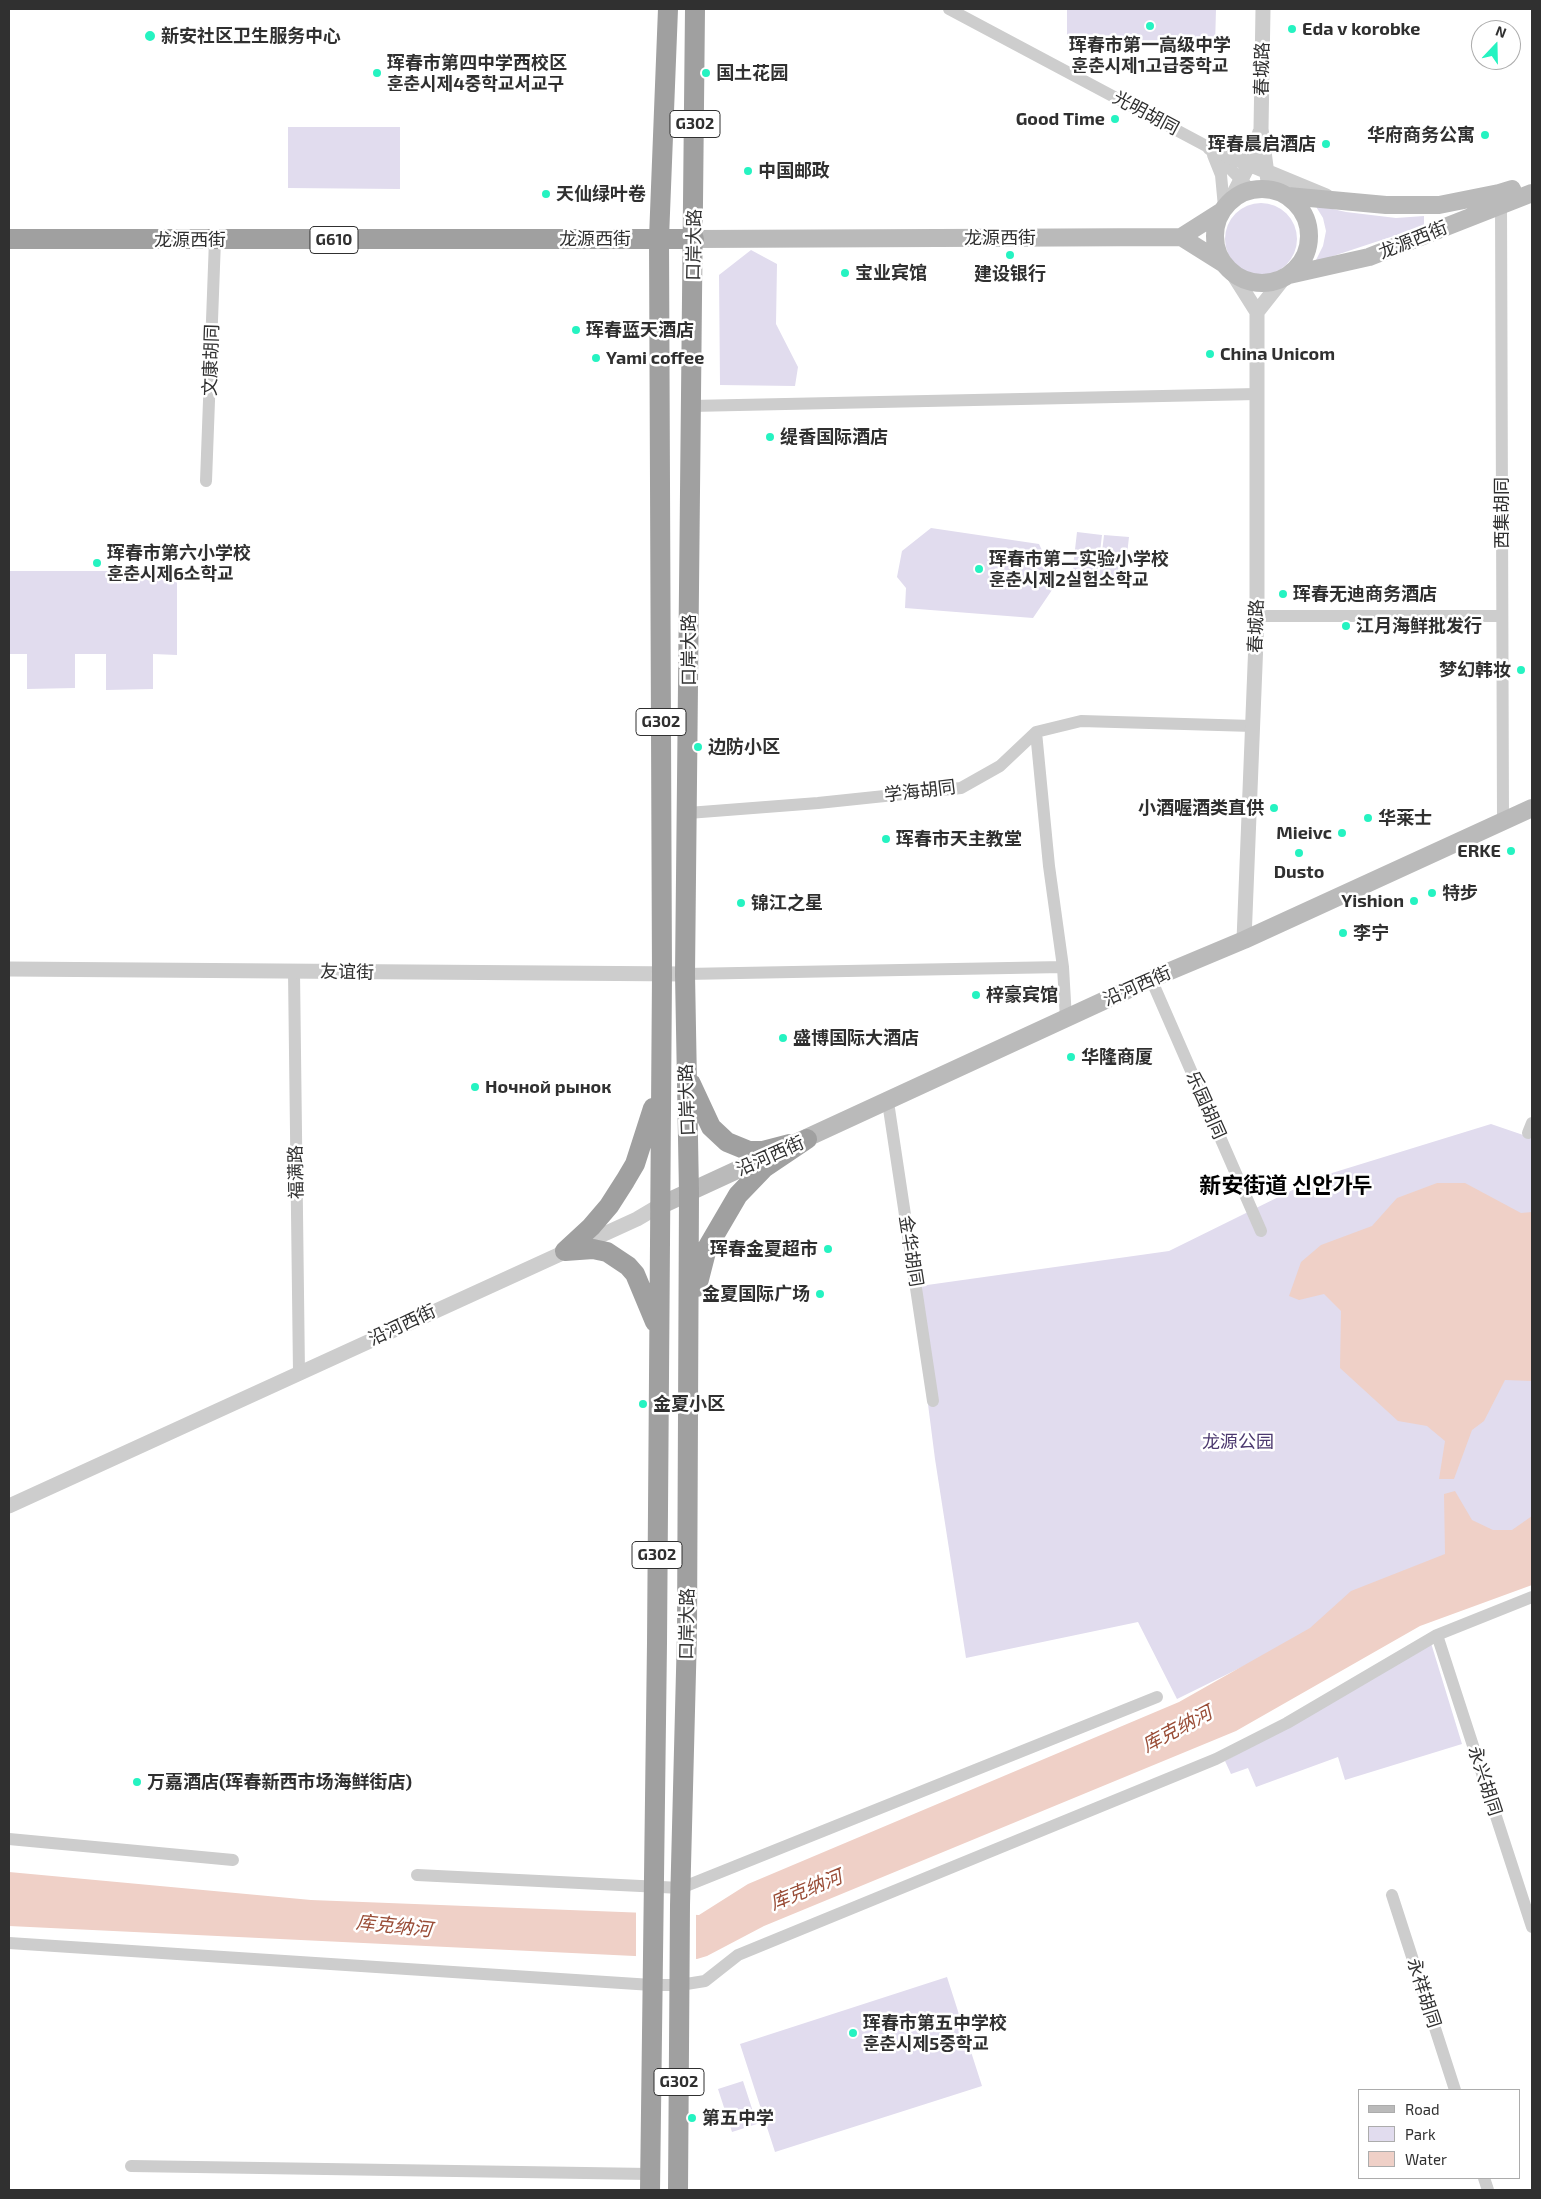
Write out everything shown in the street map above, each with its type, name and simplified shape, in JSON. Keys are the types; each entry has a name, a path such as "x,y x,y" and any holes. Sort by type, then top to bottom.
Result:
{"highway":[{"name":"口岸大路","path":"650,2182 662,975 659,238 668,9"},
{"name":"口岸大路","path":"678,2190 681,1896 687,1633 690,1193 685,974 696,9"},
{"name":"龙源西街","path":"9,239 694,239"},
{"path":"686,1073 711,1127 726,1142 749,1151 763,1151 807,1139"},
{"path":"565,1251 591,1227 609,1206 635,1164 660,1079"},
{"path":"689,1327 702,1263 716,1231 748,1183 764,1168 807,1139"},
{"path":"565,1251 594,1249 606,1252 628,1266 635,1274 658,1330"}],"main road":[{"path":"1268,181 1299,207 1307,220 1310,235 1307,250 1300,264 1286,277 1271,283 1257,283 1244,280 1181,237 1225,206 1246,185 1268,181"},
{"name":"龙源西街","path":"1288,196 1343,202 1439,205 1499,194 1532,181"},
{"name":"龙源西街","path":"1286,277 1369,257 1532,193"},
{"path":"1225,206 1216,224 1214,238 1217,252 1228,269"},
{"name":"龙源西街","path":"694,239 1181,237"},
{"name":"沿河西街","path":"659,1206 888,1102 1150,979 1244,940 1532,808"}],"street":[{"name":"光明胡同","path":"949,9 1210,148 1246,185"},
{"name":"春城路","path":"1261,128 1263,9"},
{"path":"1246,185 1248,166 1261,128"},
{"path":"1261,128 1268,181"},
{"path":"1210,148 1248,166 1268,181 1343,202"},
{"path":"1210,148 1220,175 1225,206"},
{"name":"西集胡同","path":"1502,204 1503,822"},
{"name":"文康胡同","path":"206,481 215,240"},
{"path":"1228,269 1257,312 1286,277"},
{"name":"春城路","path":"1244,940 1257,616 1257,312"},
{"path":"691,406 1257,394"},
{"path":"1257,616 1502,616"},
{"name":"学海胡同","path":"688,813 818,803 961,788 1000,766 1036,732 1081,721 1253,726"},
{"path":"1036,732 1048,866 1063,966 1066,1019"},
{"path":"685,974 1063,966"},
{"name":"友谊街","path":"9,969 685,974"},
{"name":"福满路","path":"294,972 298,1373"},
{"name":"乐园胡同","path":"1150,979 1261,1231"},
{"name":"金华胡同","path":"888,1102 933,1401"},
{"name":"沿河西街","path":"9,1506 637,1219 659,1206"},
{"path":"9,1943 705,1981 738,1955 1216,1759 1287,1723 1437,1635 1532,1597"},
{"name":"永兴胡同","path":"1437,1635 1532,1927"},
{"path":"417,1875 681,1896 1157,1696"},
{"path":"9,1839 233,1860"},
{"name":"永祥胡同","path":"1392,1895 1455,2089"},
{"path":"131,2166 650,2182"}],"green space":[{"path":"1067,9 1216,9 1215,47 1067,44"},
{"path":"288,127 400,127 400,189 288,188"},
{"path":"1261,203 1281,209 1291,219 1297,239 1291,259 1281,269 1261,275 1241,269 1231,259 1225,239 1231,219 1241,209"},
{"path":"1315,205 1346,212 1396,218 1424,216 1424,226 1315,262 1323,246 1326,231 1323,218"},
{"path":"751,250 777,264 776,324 798,367 795,386 720,385 719,275"},
{"path":"931,528 1039,544 1052,571 1052,590 1033,618 905,608 906,588 897,577 902,551"},
{"path":"1077,532 1102,535 1097,578 1072,576"},
{"path":"1104,535 1129,537 1124,581 1099,578"},
{"path":"9,571 177,571 177,655 153,654 153,689 106,690 106,654 75,654 75,688 27,689 27,654 9,654"},
{"name":"龙源公园","path":"1491,1124 1529,1137 1532,1130 1532,1524 1177,1699 1138,1622 966,1658 935,1459 913,1287 1169,1251 1319,1177"},
{"path":"1431,1643 1462,1744 1345,1780 1338,1757 1256,1787 1248,1768 1231,1774 1225,1761"},
{"path":"947,1977 982,2086 775,2152 740,2044"},
{"path":"743,2081 757,2124 732,2132 718,2089"}],"water":[{"path":"1437,1183 1465,1183 1521,1213 1532,1212 1532,1381 1505,1380 1484,1421 1472,1430 1454,1479 1439,1479 1445,1441 1427,1426 1398,1421 1340,1368 1341,1311 1324,1294 1299,1300 1289,1296 1301,1262 1321,1245 1372,1226 1397,1198"},
{"name":"库克纳河","path":"1455,1491 1472,1520 1493,1530 1512,1530 1532,1516 1532,1585 1420,1626 1236,1731 764,1926 707,1956 697,1959 9,1926 9,1872 311,1900 699,1915 748,1884 1179,1702 1310,1628 1351,1591 1445,1554 1444,1494"}],"pier":[{"path":"636,1910 696,1912 696,1961 636,1958"}],"place":[{"name":"珲春市第一高级中学 훈춘시제1고급중학교","path":"1150,26"},
{"name":"Eda v korobke","path":"1292,29"},
{"name":"新安社区卫生服务中心","path":"150,36"},
{"name":"珲春市第四中学西校区 훈춘시제4중학교서교구","path":"377,73"},
{"name":"国土花园","path":"706,73"},
{"name":"Good Time","path":"1115,119"},
{"name":"华府商务公寓","path":"1485,135"},
{"name":"珲春晨启酒店","path":"1326,144"},
{"name":"中国邮政","path":"748,171"},
{"name":"天仙绿叶卷","path":"546,194"},
{"name":"建设银行","path":"1010,255"},
{"name":"宝业宾馆","path":"845,273"},
{"name":"珲春蓝天酒店","path":"576,330"},
{"name":"China Unicom","path":"1210,354"},
{"name":"Yami coffee","path":"596,358"},
{"name":"缇香国际酒店","path":"770,437"},
{"name":"珲春市第六小学校 훈춘시제6소학교","path":"97,563"},
{"name":"珲春市第二实验小学校 훈춘시제2실험소학교","path":"979,569"},
{"name":"珲春无迪商务酒店","path":"1283,594"},
{"name":"江月海鲜批发行","path":"1346,626"},
{"name":"梦幻韩妆","path":"1521,670"},
{"name":"边防小区","path":"698,747"},
{"name":"小酒喔酒类直供","path":"1274,808"},
{"name":"华莱士","path":"1368,818"},
{"name":"Mieivc","path":"1342,833"},
{"name":"珲春市天主教堂","path":"886,839"},
{"name":"ERKE","path":"1511,851"},
{"name":"Dusto","path":"1299,853"},
{"name":"特步","path":"1432,893"},
{"name":"Yishion","path":"1414,901"},
{"name":"锦江之星","path":"741,903"},
{"name":"李宁","path":"1343,933"},
{"name":"梓豪宾馆","path":"976,995"},
{"name":"盛博国际大酒店","path":"783,1038"},
{"name":"华隆商厦","path":"1071,1057"},
{"name":"Ночной рынок","path":"475,1087"},
{"name":"珲春金夏超市","path":"828,1249"},
{"name":"金夏国际广场","path":"820,1294"},
{"name":"金夏小区","path":"643,1404"},
{"name":"万嘉酒店(珲春新西市场海鲜街店)","path":"137,1782"},
{"name":"珲春市第五中学校 훈춘시제5중학교","path":"853,2033"},
{"name":"第五中学","path":"692,2118"}],"district":[{"name":"新安街道 신안가두","path":"1286,1186"}]}
